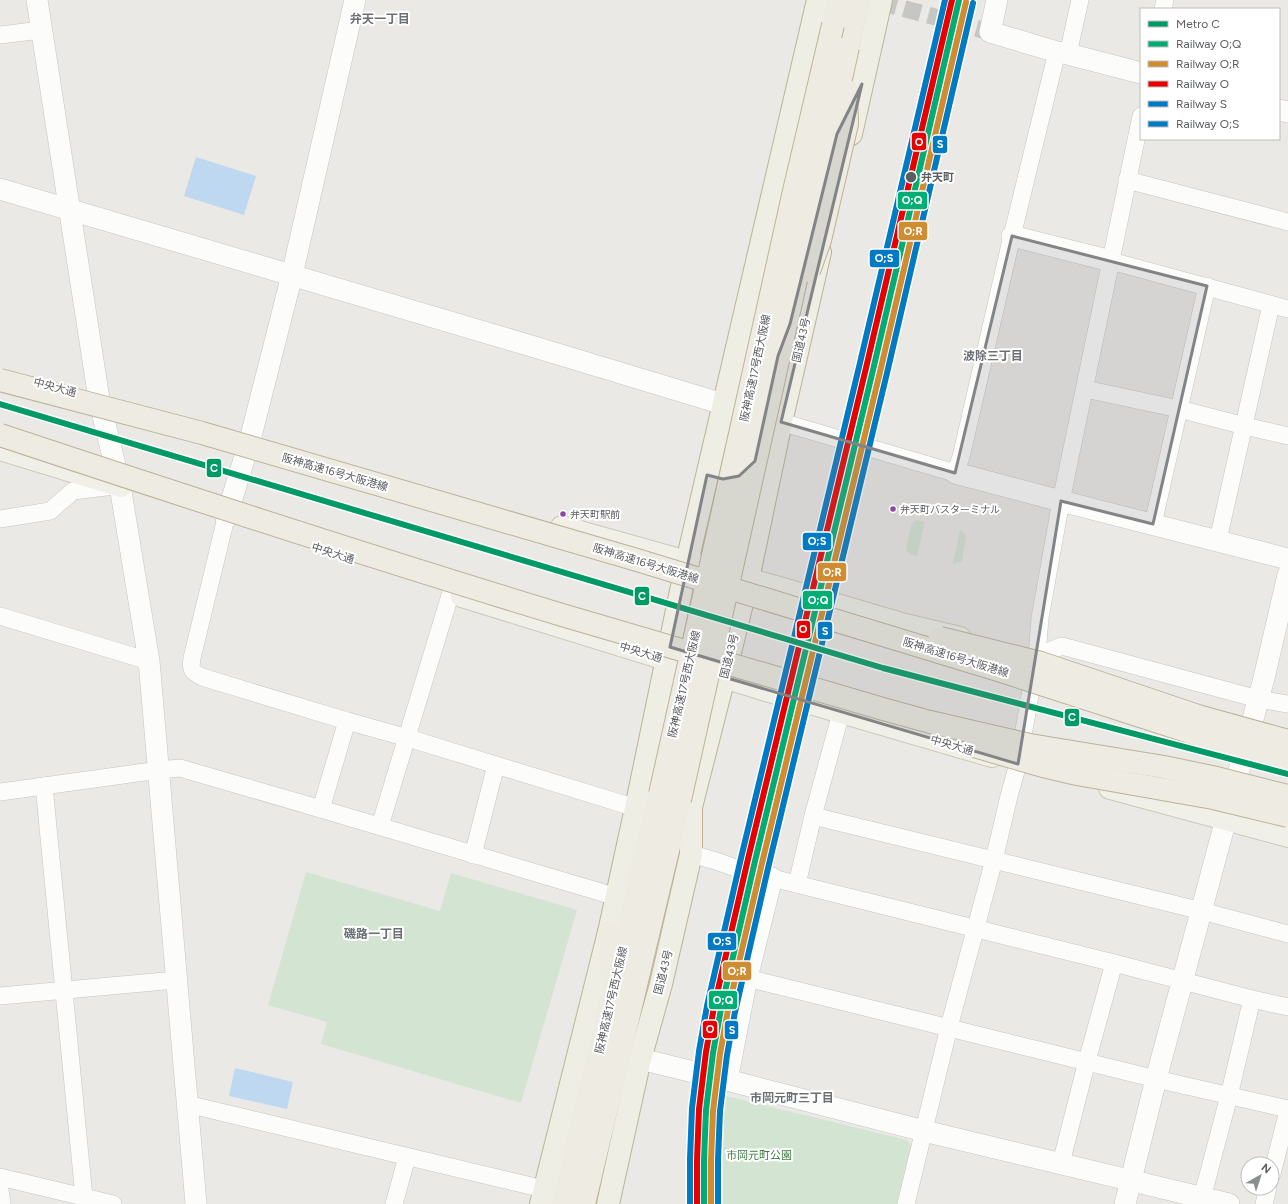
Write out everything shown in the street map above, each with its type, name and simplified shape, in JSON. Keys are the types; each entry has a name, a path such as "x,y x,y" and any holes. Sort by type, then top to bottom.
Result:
{"highway":[{"path":"547,1199 610,932 687,562 818,0"},
{"name":"阪神高速17号西大阪線","path":"563,1204 660,794 794,191 839,0"},
{"name":"阪神高速17号西大阪線","path":"584,1204 680,800 778,356 820,240 847,124 846,97 848,47 859,0"},
{"name":"国道43号","path":"608,1204 640,1059 661,984 691,807 748,579 781,422 802,337 826,228 848,150 881,0"},
{"name":"国道43号","path":"707,475 723,479 739,476 755,461 758,454 766,432 837,134 862,84"},
{"name":"阪神高速16号大阪港線","path":"0,380 217,437 637,560 998,670 1196,734 1288,760"},
{"path":"0,435 404,566 562,615 883,710 1030,745 1171,769 1288,796"},
{"path":"822,616 901,628 1016,656 1095,680 1198,716 1288,741"},
{"path":"757,673 799,689 958,741 1043,766 1077,774 1213,798 1288,816"},
{"path":"652,734 664,713 679,702 700,709 706,725 706,749"},
{"path":"592,1204 683,855"},
{"path":"547,1199 610,972 610,932"}],"main road":[{"name":"中央大通","path":"0,373 99,398 748,579 906,625 1071,665 1252,723 1288,731"},
{"name":"中央大通","path":"0,449 157,496 451,592 667,660 1018,764 1288,836"}],"street":[{"path":"37,0 99,398 120,486 149,661 196,1204"},
{"path":"355,0 292,275 250,440 226,518 191,668 195,674 202,677 636,808"},
{"path":"997,0 990,32 1140,73"},
{"path":"955,473 961,457 1012,236 1063,53 1080,0"},
{"path":"0,36 41,30"},
{"path":"906,1204 949,1027 1018,764 1037,656 1040,618 1061,501 1140,121"},
{"path":"1127,180 1288,222"},
{"path":"0,189 69,211 292,275 723,404"},
{"path":"1012,236 1208,286 1288,309"},
{"path":"1153,524 1208,286"},
{"path":"1218,540 1245,426 1271,305"},
{"path":"1085,389 1179,409 1288,436"},
{"path":"781,422 955,473 1288,558"},
{"path":"0,519 50,511 73,491 120,486"},
{"path":"1125,1204 1156,1079 1184,981 1264,678 1288,575"},
{"path":"380,826 408,738 451,592"},
{"path":"0,616 149,661"},
{"path":"1037,656 1062,646 1258,699 1288,704"},
{"path":"797,884 813,816 841,712"},
{"path":"322,809 347,721"},
{"path":"474,855 496,765"},
{"path":"0,792 180,768 617,897"},
{"path":"44,786 84,1197"},
{"path":"813,816 1288,934"},
{"path":"683,855 716,861 744,871 1288,1007"},
{"path":"727,1080 747,978 772,878"},
{"path":"1061,1163 1114,963"},
{"path":"747,978 1288,1110 1276,1156"},
{"path":"0,996 176,980"},
{"path":"1202,1198 1229,1096 1252,998"},
{"path":"640,1059 924,1131 1229,1204"},
{"path":"187,1104 407,1157 547,1199"},
{"path":"394,1204 407,1157"},
{"path":"0,1177 113,1204"},
{"path":"0,1190 2,1204"}],"highlighted area":[{"path":"862,84 781,422 955,473 1012,236 1207,286 1153,524 1061,501 1018,764 724,677 727,664 670,647 707,475 723,479 739,476 755,461 778,356 790,324 837,134"}],"green space":[{"path":"916,520 925,522 917,556 910,554 906,550 911,525"},
{"path":"960,530 966,536 962,561 953,564"},
{"path":"306,872 440,911 451,873 577,910 521,1103 321,1044 327,1022 268,1005"},
{"name":"市岡元町公園","path":"714,1093 907,1140 912,1147 898,1204 710,1204 709,1159"}],"water":[{"path":"196,157 256,176 244,215 184,196"},
{"path":"235,1068 293,1082 287,1109 229,1096"}],"tunnel":[{"path":"880,2 990,32"}],"metro line":[{"name":"C","path":"0,404 883,668 1288,774"}],"rail line":[{"name":"O;S","path":"690,1204 692,1108 699,1051 707,1006 945,0"},
{"name":"O","path":"697,1204 699,1109 706,1052 714,1007 952,0"},
{"name":"O;Q","path":"704,1204 706,1110 713,1053 721,1009 873,370 959,0"},
{"name":"O;R","path":"711,1204 713,1111 720,1054 728,1010 880,372 966,2"},
{"name":"S","path":"718,1204 720,1111 727,1055 735,1012 887,373 973,3"}],"place":[{"name":"弁天町","path":"911,177"},
{"name":"弁天町バスターミナル","path":"893,509"},
{"name":"弁天町駅前","path":"563,514"}],"district":[{"name":"弁天一丁目","path":"380,19"},
{"name":"波除三丁目","path":"993,356"},
{"name":"磯路一丁目","path":"374,934"},
{"name":"市岡元町三丁目","path":"792,1098"}]}
